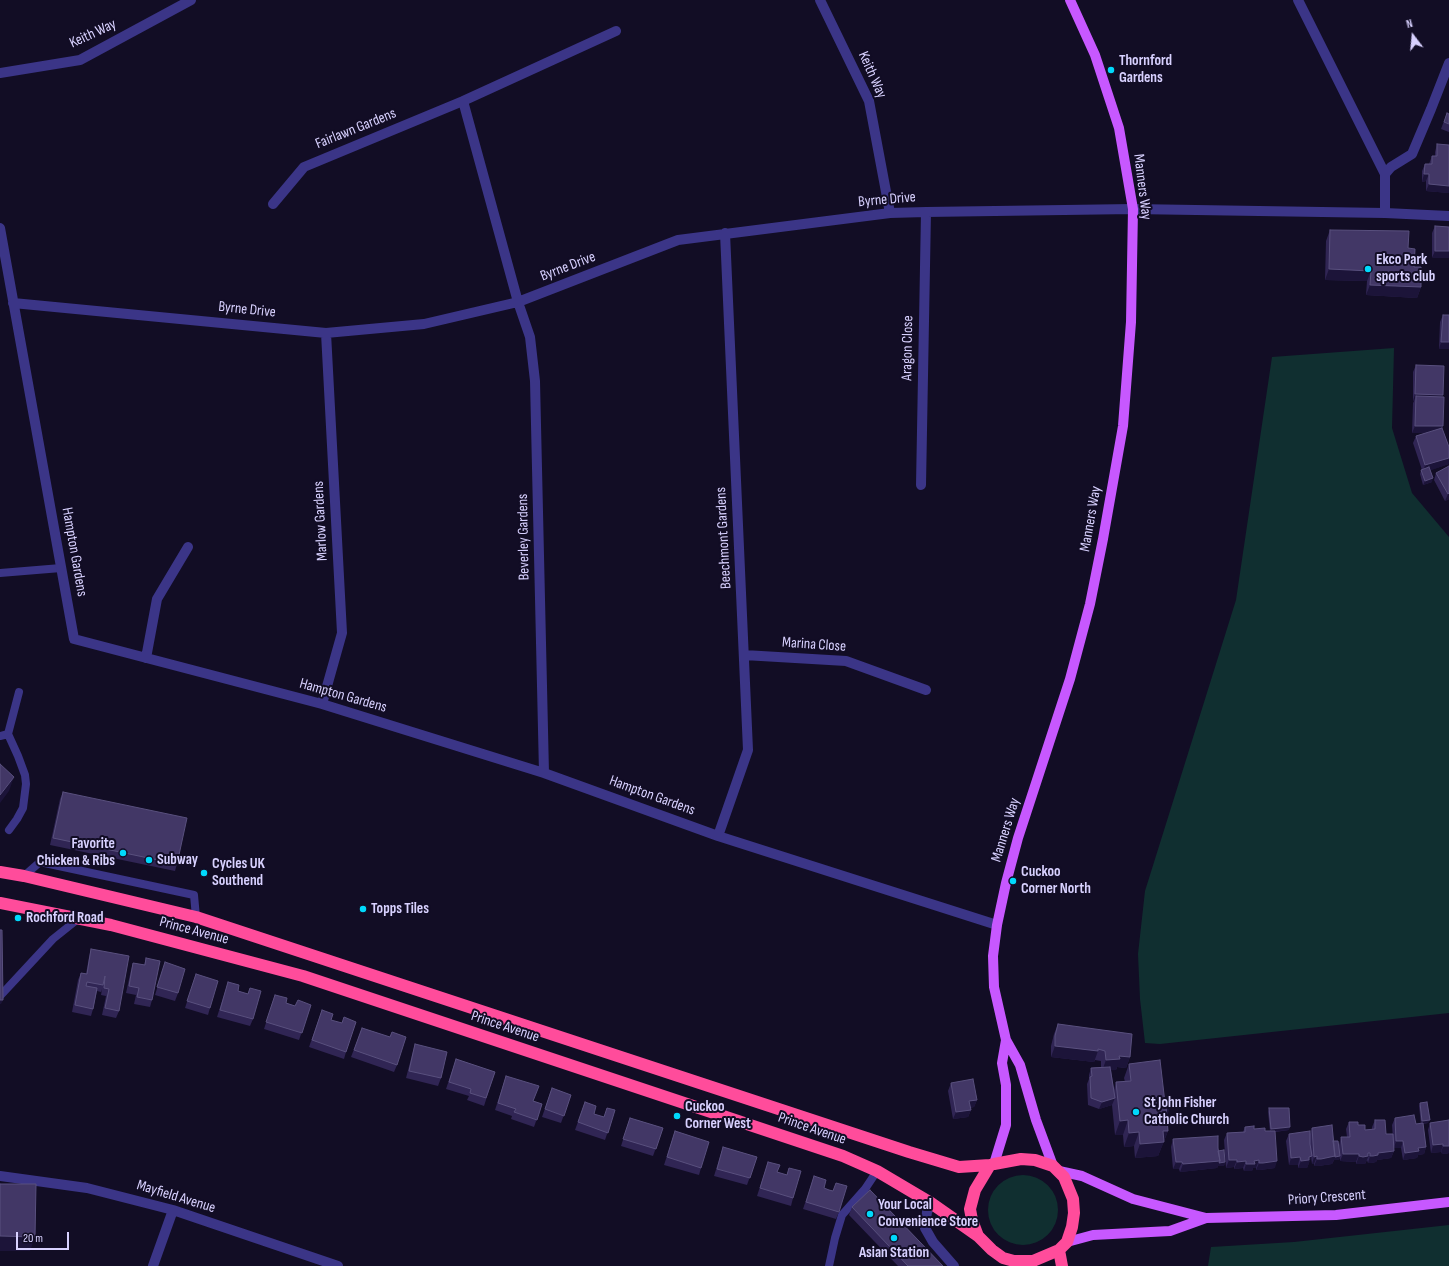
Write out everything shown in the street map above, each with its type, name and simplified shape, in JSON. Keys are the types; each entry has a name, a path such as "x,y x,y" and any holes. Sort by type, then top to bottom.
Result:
{"highway":[{"name":"Prince Avenue","path":"0,872 24,876 196,917 909,1152 959,1167 992,1164"},
{"name":"Prince Avenue","path":"0,903 111,925 303,976 843,1156 877,1171 931,1203 978,1236"},
{"path":"1062,1266 1063,1246 1072,1227 1074,1213 1073,1199 1064,1177 1056,1169 1036,1160 1022,1159 992,1164 972,1197 970,1209 972,1220 978,1236 1006,1262 1033,1261 1063,1246"}],"main road":[{"name":"Manners Way","path":"1056,1169 1036,1120 1020,1065 1006,1040 994,987 993,956 997,925 1018,838 1070,679 1090,604 1123,426 1131,322 1133,209 1119,128 1095,55 1070,0"},
{"name":"Manners Way","path":"992,1164 1006,1125 1006,1085 1002,1063 1006,1040"},
{"name":"Priory Crescent","path":"1056,1169 1082,1176 1133,1199 1206,1218 1336,1214 1449,1202"},
{"name":"Priory Crescent","path":"1063,1246 1093,1235 1170,1231 1206,1218"}],"street":[{"name":"Keith Way","path":"0,73 80,60 191,0"},
{"name":"Keith Way","path":"820,0 869,101 890,213"},
{"path":"1298,0 1385,174 1385,213"},
{"name":"Fairlawn Gardens","path":"273,204 304,167 463,101 616,31"},
{"path":"1385,174 1391,167 1412,154 1449,63"},
{"path":"463,101 518,302"},
{"name":"Byrne Drive","path":"13,303 326,333 424,324 518,302 678,240 890,213 1133,209"},
{"path":"1133,209 1385,213 1449,216"},
{"name":"Aragon Close","path":"921,485 926,212"},
{"name":"Hampton Gardens","path":"0,228 74,639 322,704 544,773 718,836 997,925"},
{"name":"Beechmont Gardens","path":"718,836 748,750 725,233"},
{"name":"Beverley Gardens","path":"518,302 530,337 535,381 544,773"},
{"name":"Marlow Gardens","path":"322,704 342,633 326,333"},
{"path":"146,658 157,599 188,547"},
{"name":"Marina Close","path":"744,656 846,661 926,690"},
{"name":"Mayfield Avenue","path":"0,1176 87,1188 173,1210 338,1266"},
{"path":"931,1203 927,1212 925,1228 933,1242 954,1266"},
{"path":"153,1266 173,1210"}],"lane":[{"path":"0,573 61,568"},
{"path":"9,830 17,820 23,808 26,784 25,775 18,756 4,735 18,692"},
{"path":"24,876 40,862 194,895 196,917"},
{"path":"0,996 53,939 78,919"},
{"path":"829,1266 842,1215 865,1189 877,1171"}],"green space":[{"path":"1394,348 1392,428 1412,493 1449,537 1449,1013 1160,1044 1145,1043 1140,999 1138,954 1145,891 1236,600 1272,357"},
{"path":"1016,1175 1030,1175 1043,1181 1052,1190 1056,1196 1058,1210 1056,1224 1048,1235 1037,1243 1030,1245 1016,1245 1009,1243 998,1235 990,1224 988,1217 988,1203 990,1196 998,1185 1009,1177"},
{"path":"1449,1225 1449,1266 1208,1266 1211,1247 1294,1242"}],"building":[{"path":"1447,113 1449,114 1449,124 1444,122"},
{"path":"1437,144 1449,145 1449,186 1429,184 1429,174 1424,174 1425,164 1432,164 1432,156 1437,156"},
{"path":"1435,226 1449,227 1449,251 1435,251"},
{"name":"Ekco Park sports club","path":"1330,230 1409,231 1408,248 1415,249 1414,267 1421,267 1421,287 1370,285 1371,271 1329,269"},
{"path":"1443,315 1449,315 1449,342 1441,342"},
{"path":"1416,365 1444,366 1443,395 1415,394"},
{"path":"1416,396 1444,397 1443,426 1415,426"},
{"path":"1442,428 1449,447 1449,458 1425,465 1416,436"},
{"path":"1449,466 1449,493 1448,494 1436,473"},
{"path":"1429,467 1433,478 1425,481 1421,470"},
{"path":"0,764 14,777 0,795"},
{"path":"63,792 187,818 177,864 53,838"},
{"path":"0,930 2,930 3,1000 0,1000"},
{"path":"91,949 129,956 119,1011 105,1008 109,989 104,988 105,976 103,985 87,982 86,986 97,988 93,1009 75,1005 81,973 87,974"},
{"path":"146,958 160,961 152,1000 137,997 139,988 129,986 133,963 145,965"},
{"path":"165,962 185,969 178,993 157,987"},
{"path":"196,974 218,981 210,1008 187,1001"},
{"path":"228,982 239,985 238,991 248,994 250,988 261,991 253,1019 220,1010"},
{"path":"275,995 287,998 286,1003 295,1006 298,1000 311,1005 302,1033 266,1022"},
{"path":"322,1010 333,1014 331,1020 342,1023 344,1017 356,1022 346,1052 312,1040"},
{"path":"1058,1024 1132,1034 1130,1057 1119,1056 1120,1059 1106,1060 1105,1051 1098,1049 1098,1051 1055,1046 1055,1036"},
{"path":"362,1028 390,1037 392,1032 406,1037 397,1065 354,1050"},
{"path":"415,1044 447,1052 441,1078 409,1071"},
{"path":"456,1059 495,1072 486,1098 470,1093 471,1089 449,1082"},
{"name":"St John Fisher Catholic Church","path":"1160,1060 1165,1103 1171,1103 1171,1105 1166,1106 1168,1131 1163,1131 1164,1142 1140,1144 1139,1132 1129,1133 1128,1120 1120,1121 1116,1082 1131,1081 1129,1064"},
{"path":"1110,1067 1115,1098 1102,1102 1091,1098 1091,1068"},
{"path":"506,1076 539,1086 533,1101 542,1104 537,1120 514,1112 516,1109 498,1103"},
{"path":"973,1079 977,1100 969,1101 971,1110 956,1112 951,1083"},
{"path":"552,1088 571,1095 564,1116 545,1109"},
{"path":"585,1102 596,1106 594,1114 604,1117 607,1108 615,1110 608,1133 578,1122"},
{"path":"1427,1102 1430,1120 1422,1121 1420,1103"},
{"path":"1269,1108 1289,1108 1290,1127 1271,1129"},
{"path":"1414,1115 1416,1124 1423,1123 1426,1147 1418,1148 1419,1151 1405,1153 1403,1141 1396,1141 1395,1118"},
{"path":"630,1118 663,1128 656,1149 623,1139"},
{"path":"1375,1120 1385,1120 1386,1134 1393,1134 1394,1151 1378,1153 1378,1155 1373,1156 1370,1156 1370,1153 1368,1153 1368,1156 1363,1157 1359,1156 1359,1154 1343,1154 1341,1137 1350,1137 1349,1122 1358,1122 1358,1125 1365,1125 1365,1130 1375,1129"},
{"path":"1449,1120 1449,1146 1443,1146 1443,1144 1433,1145 1430,1123"},
{"path":"1332,1125 1335,1156 1317,1159 1317,1156 1314,1157 1312,1128"},
{"path":"1254,1126 1254,1129 1265,1128 1265,1131 1275,1131 1277,1161 1259,1163 1259,1160 1254,1161 1255,1164 1246,1164 1246,1161 1237,1162 1237,1160 1229,1160 1227,1133 1245,1132 1245,1127"},
{"path":"675,1131 709,1142 701,1168 667,1157"},
{"path":"1310,1131 1312,1156 1309,1157 1309,1160 1301,1161 1300,1157 1291,1158 1289,1134"},
{"path":"1218,1136 1220,1161 1183,1164 1182,1162 1176,1162 1173,1139"},
{"path":"1333,1141 1338,1141 1340,1156 1335,1157"},
{"path":"723,1147 757,1157 750,1178 717,1169"},
{"path":"1224,1150 1225,1162 1219,1163 1218,1151"},
{"path":"768,1162 780,1165 777,1172 787,1175 789,1168 801,1171 793,1198 760,1188"},
{"path":"814,1176 826,1180 824,1188 829,1190 833,1191 836,1183 847,1186 839,1212 806,1202"},
{"path":"0,1184 36,1184 35,1237 0,1236"},
{"path":"870,1190 943,1266 908,1266 852,1207"}],"place":[{"name":"Thornford Gardens","path":"1111,70"},
{"name":"Ekco Park sports club","path":"1368,269"},
{"name":"Favorite Chicken & Ribs","path":"123,853"},
{"name":"Subway","path":"149,860"},
{"name":"Cycles UK Southend","path":"204,873"},
{"name":"Cuckoo Corner North","path":"1013,881"},
{"name":"Topps Tiles","path":"363,909"},
{"name":"Rochford Road","path":"18,918"},
{"name":"St John Fisher Catholic Church","path":"1136,1112"},
{"name":"Cuckoo Corner West","path":"677,1116"},
{"name":"Your Local Convenience Store","path":"870,1214"},
{"name":"Asian Station","path":"894,1238"}]}
